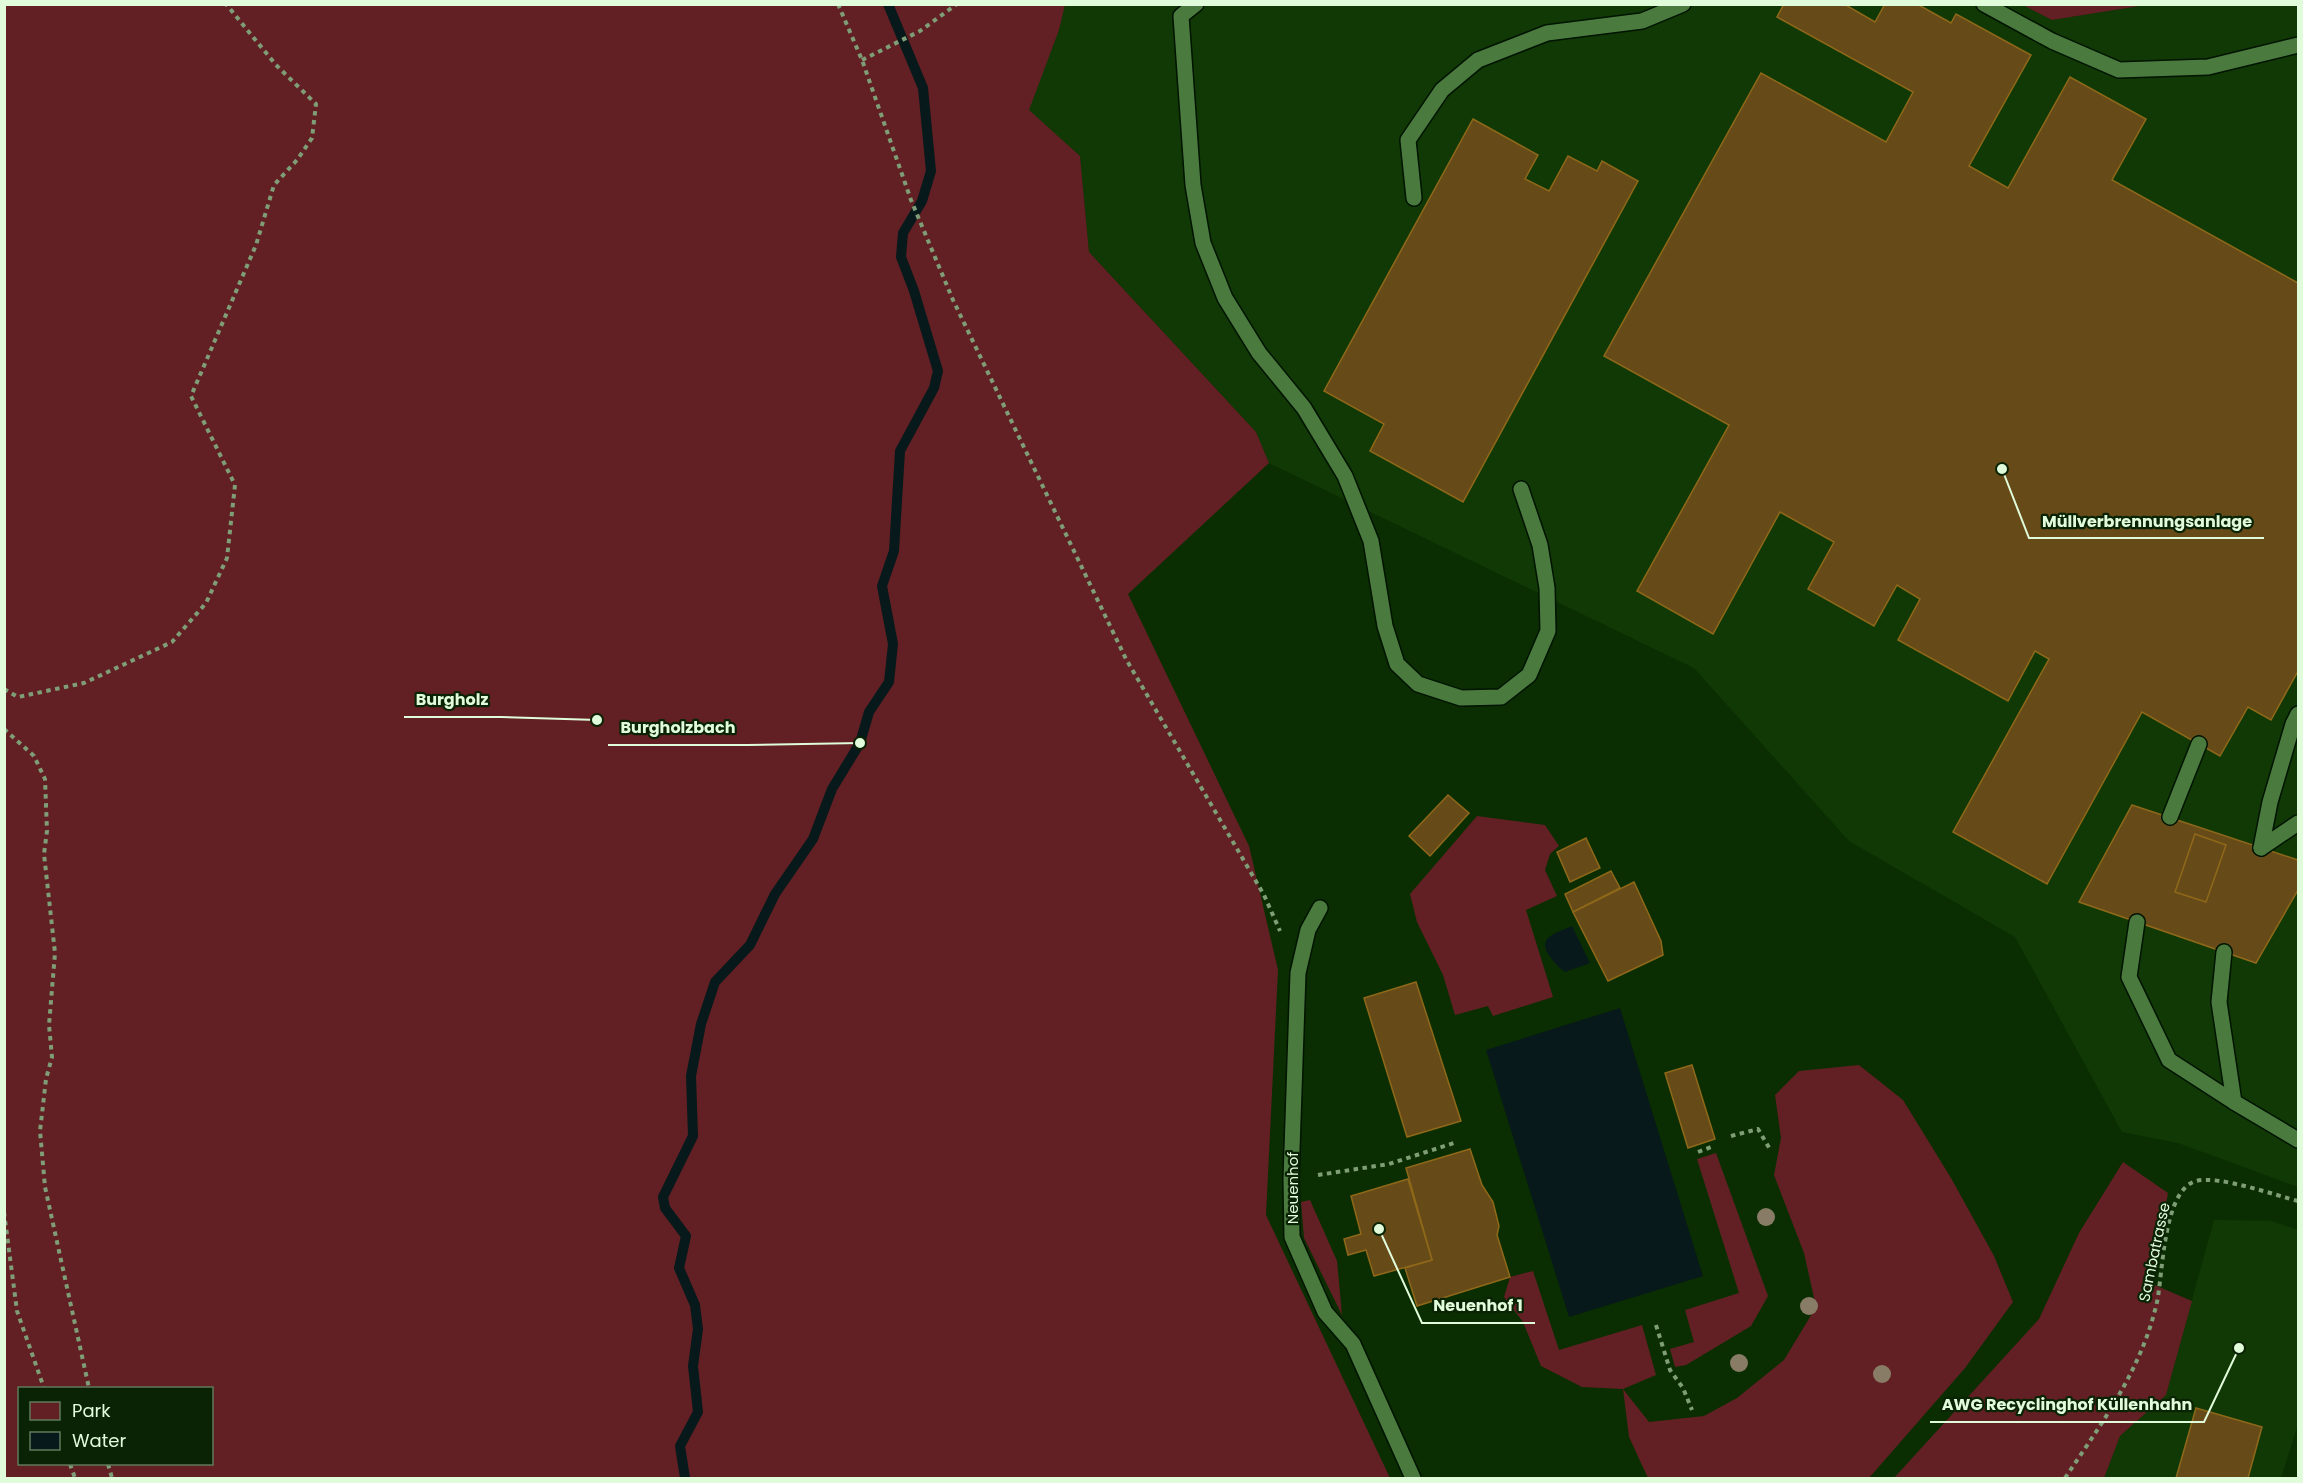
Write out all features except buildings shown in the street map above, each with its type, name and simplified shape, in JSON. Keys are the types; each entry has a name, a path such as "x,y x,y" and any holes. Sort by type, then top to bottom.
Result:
{"lane":[{"path":"1196,4 1176,10 1193,185 1203,243 1231,307 1259,353 1305,408 1345,476 1371,541 1385,626 1397,664 1418,684 1461,698 1501,697 1529,675 1548,631 1547,588 1539,546 1521,489"},
{"path":"1414,198 1408,140 1442,90 1478,60 1547,33 1642,21 1683,4"},
{"path":"1984,4 2052,41 2119,70 2208,67 2298,45"},
{"path":"2298,714 2270,802 2261,848 2298,823"},
{"path":"2170,817 2199,744"},
{"name":"Neuenhof","path":"1320,908 1308,930 1298,973 1298,1021 1290,1179 1292,1237 1325,1312 1353,1344 1413,1479"},
{"path":"2137,922 2129,976 2169,1060 2298,1140"},
{"path":"2224,952 2218,1002 2234,1102"}],"path":[{"path":"4,689 18,697 84,683 172,642 206,603 227,558 235,485 192,396 256,245 274,185 297,160 312,138 316,104 276,65 226,4"},
{"path":"838,4 862,60 911,200 953,300 1126,659 1264,895 1298,973"},
{"path":"862,60 920,31 957,4"},
{"path":"4,729 34,756 45,779 47,831 44,854 55,954 49,1025 52,1057 46,1079 40,1131 45,1187 89,1387"},
{"path":"1731,1136 1758,1129 1771,1151"},
{"path":"1290,1179 1389,1164 1454,1143"},
{"path":"1698,1152 1711,1148"},
{"name":"Sambatrasse","path":"2065,1479 2136,1365 2157,1302 2171,1217 2176,1201 2185,1189 2196,1181 2230,1183 2298,1201"},
{"path":"4,1212 17,1311 43,1387"},
{"path":"1656,1325 1670,1370 1683,1388 1692,1410"}],"shaded area":[{"path":"2023,4 2052,20 2146,5 2298,5 2298,1187 2178,1143 2122,1132 2015,937 1849,841 1694,668 1269,463 1256,432 1089,252 1080,156 1028,110 1059,30 1065,5"},
{"path":"2214,1220 2271,1221 2298,1230 2298,1424 2281,1478 2104,1478 2120,1436 2166,1395"}],"green space":[{"path":"5,4 1065,5 1059,30 1029,110 1080,156 1089,252 1256,432 1269,463 1128,594 1249,846 1278,970 1266,1215 1390,1478 5,1478"},
{"path":"2023,5 2146,5 2052,20"},
{"path":"1477,816 1545,825 1559,846 1550,854 1545,870 1557,896 1526,910 1553,997 1493,1016 1488,1006 1455,1015 1443,975 1417,922 1410,894"},
{"path":"1859,1065 1903,1100 1951,1178 1994,1256 2013,1302 1965,1368 1869,1478 1648,1478 1629,1437 1623,1389 1649,1422 1704,1416 1737,1398 1784,1360 1816,1307 1804,1253 1774,1175 1781,1138 1775,1095 1799,1071"},
{"path":"1716,1153 1768,1296 1751,1326 1686,1365 1675,1367 1670,1349 1694,1342 1685,1310 1739,1293 1697,1159"},
{"path":"2123,1162 2168,1193 2152,1284 2192,1301 2166,1395 2120,1436 2104,1478 1894,1478 2039,1319 2079,1233"},
{"path":"1310,1200 1337,1261 1342,1315 1304,1238 1301,1202"},
{"path":"1533,1271 1559,1350 1642,1325 1656,1375 1623,1389 1582,1387 1541,1366 1523,1322 1504,1297 1510,1277"}],"water":[{"path":"1572,926 1590,963 1565,972 1551,958 1545,945 1549,937"},
{"path":"1620,1008 1703,1276 1569,1317 1486,1050"}],"waterway":[{"path":"685,1478 680,1446 698,1412 693,1366 698,1329 695,1305 679,1268 686,1236 665,1208 663,1197 693,1136 691,1076 701,1024 715,982 750,945 775,894 813,839 832,789 860,743 869,712 889,682 893,644 882,586 894,551 900,451 934,388 938,371 914,291 901,257 903,233 922,201 931,171 923,88 888,4"}],"place":[{"name":"Müllverbrennungsanlage","path":"2002,469"},
{"name":"Burgholz","path":"597,720"},
{"name":"Burgholzbach","path":"860,743"},
{"name":"Neuenhof 1","path":"1379,1229"},
{"name":"AWG Recyclinghof Küllenhahn","path":"2239,1348"}]}
